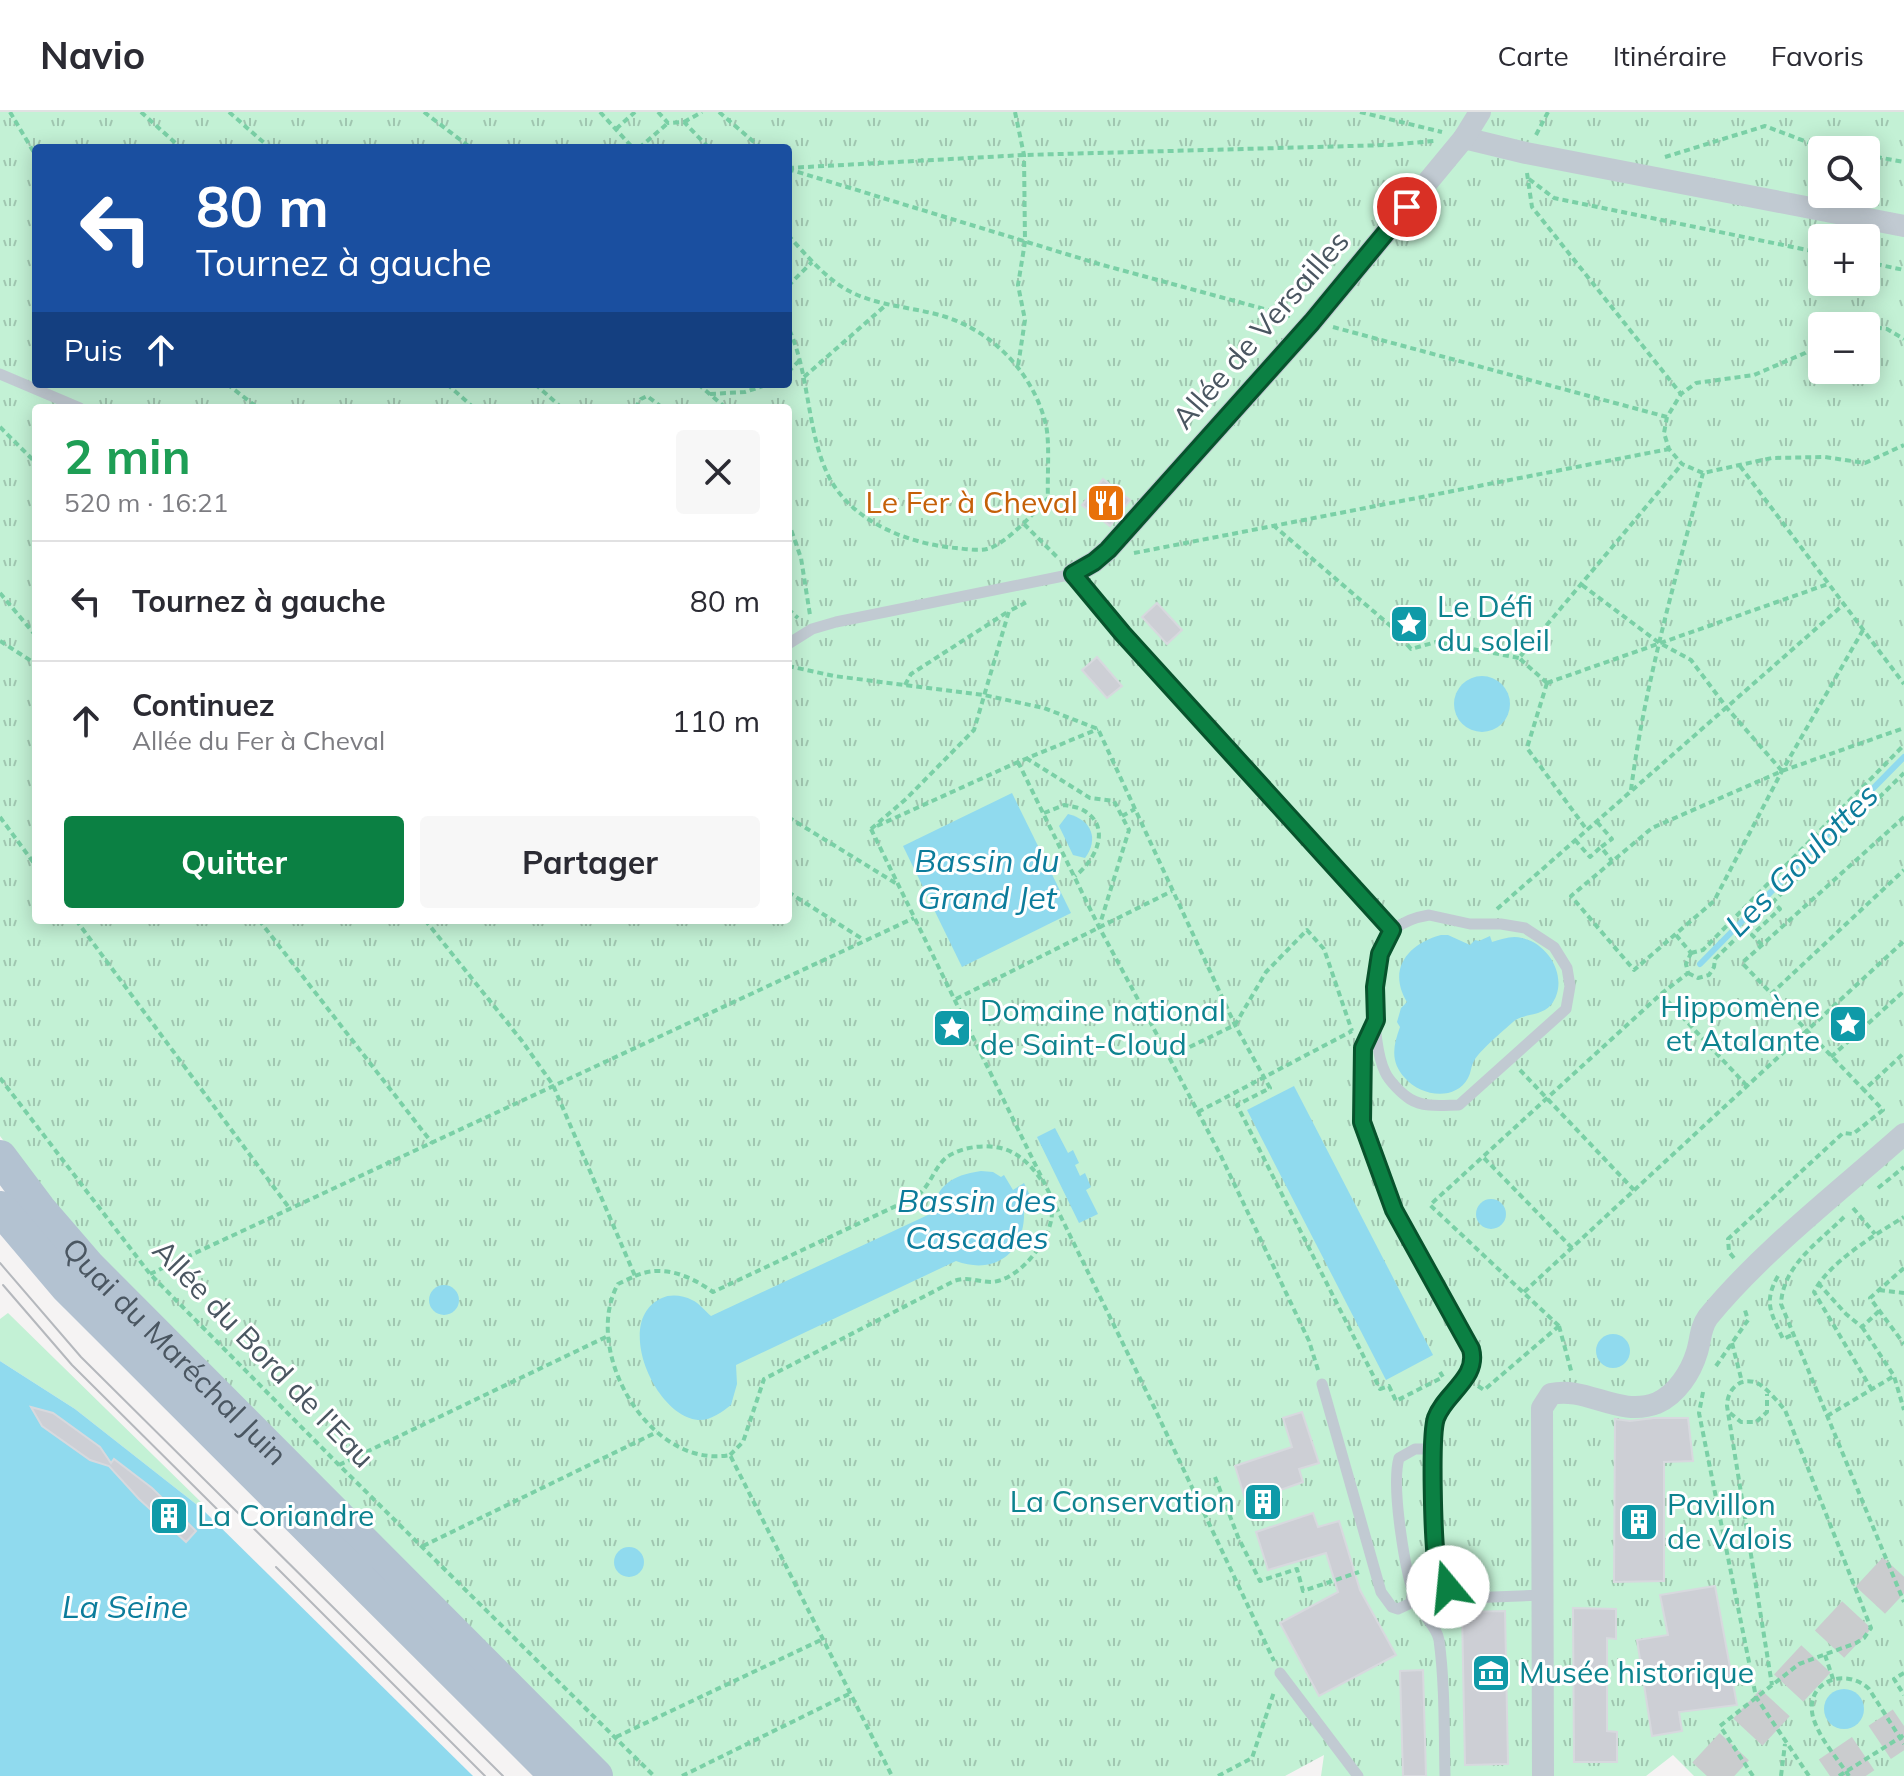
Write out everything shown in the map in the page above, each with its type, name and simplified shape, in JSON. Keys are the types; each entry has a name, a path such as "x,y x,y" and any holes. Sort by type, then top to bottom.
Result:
{"main road":[{"name":"Quai du Maréchal Juin","path":"0,1157 89,1267 596,1776"},
{"name":"Quai du Maréchal Juin","path":"0,1208 67,1287 557,1776"}],"street":[{"name":"Allée de Versailles","path":"1073,574 1094,562 1312,322 1464,138 1480,112"},
{"path":"1464,138 1526,153 1904,226"},
{"path":"1543,1776 1542,1408 1551,1394 1565,1391 1619,1406 1647,1406 1661,1401 1683,1380 1697,1352 1706,1319 1756,1266 1904,1134"}],"lane":[{"path":"0,374 32,388"},
{"path":"33,388 71,404"},
{"path":"792,642 812,629 1073,574 1123,634 1392,930"},
{"path":"1429,915 1525,928 1554,947 1567,968 1570,986 1566,1009 1459,1105 1428,1105 1411,1100 1385,1075 1378,1049 1375,987 1380,954 1392,930 1413,918 1429,915"},
{"path":"1376,1020 1363,1048 1362,1122 1394,1210 1473,1357 1463,1382 1448,1398 1435,1420 1437,1566 1456,1595 1467,1598 1542,1595"},
{"path":"1322,1384 1381,1592 1392,1607 1398,1609 1411,1603 1413,1589"},
{"path":"1433,1449 1407,1452 1399,1458 1396,1469 1404,1548 1413,1589 1418,1604 1439,1636 1445,1775"},
{"path":"1280,1673 1358,1776"}],"path":[{"path":"10,112 32,149"},
{"path":"141,112 177,144"},
{"path":"229,112 265,144"},
{"path":"424,112 466,144"},
{"path":"600,112 632,144"},
{"path":"616,129 635,112"},
{"path":"658,112 668,123"},
{"path":"641,144 668,123 684,122 702,112"},
{"path":"719,112 756,144"},
{"path":"1015,112 1024,155 1025,242 1018,285 1025,320 1018,366"},
{"path":"1360,112 1464,138"},
{"path":"684,122 705,144"},
{"path":"1656,160 1765,126 1808,142"},
{"path":"792,168 1024,155 1388,145 1464,138"},
{"path":"1526,153 1532,207 1681,394"},
{"path":"1880,158 1904,162"},
{"path":"792,169 1025,242 1667,417"},
{"path":"1527,177 1554,198 1808,250"},
{"path":"792,240 812,262 850,292 886,305 948,317 987,339 1018,366 1036,395 1047,428 1048,498 1024,524 989,549 917,542 865,517 842,498 828,474 818,446 797,345 792,335"},
{"path":"792,282 812,262"},
{"path":"1880,265 1904,270"},
{"path":"804,377 886,305"},
{"path":"1880,328 1904,339"},
{"path":"1808,351 1754,375 1696,383 1681,394 1667,417 1664,433 1669,449 1682,464 1703,473 1772,458 1825,457 1865,463 1903,448"},
{"path":"792,368 800,360"},
{"path":"232,388 253,404"},
{"path":"452,388 470,404"},
{"path":"540,388 558,404"},
{"path":"703,388 721,404"},
{"path":"710,394 745,392 757,388"},
{"path":"638,404 647,396 658,404"},
{"path":"0,427 32,459"},
{"path":"1094,562 1669,449"},
{"path":"1519,658 1682,464"},
{"path":"1740,466 1904,684"},
{"path":"1630,792 1638,736 1658,642 1703,473"},
{"path":"1024,524 1073,574"},
{"path":"1273,525 1393,628 1411,649 1436,642 1519,658 1547,683"},
{"path":"792,532 801,558 812,629"},
{"path":"1547,683 1828,584"},
{"path":"1582,585 1658,642 1691,660 1727,708 1782,771"},
{"path":"0,593 32,631"},
{"path":"905,685 911,674 1037,596"},
{"path":"1480,924 1843,605"},
{"path":"871,829 906,799 974,730 1009,611"},
{"path":"1863,630 1782,771 1714,901 1634,970 1571,896 1652,828 1782,771 1904,728"},
{"path":"0,641 32,661"},
{"path":"792,667 834,676 984,695 1044,708 1098,729 1235,1025 1270,1088 1237,1105 1380,1389 1389,1386 1396,1401 1443,1377 1440,1372"},
{"path":"1547,683 1527,748 1587,830"},
{"path":"871,829 1026,758 1098,729"},
{"path":"1691,953 1703,950 1904,745"},
{"path":"1026,758 1090,798 1114,801 1129,830 1099,927"},
{"path":"1018,762 1099,927 1198,1112 1309,1341 1322,1384"},
{"path":"1688,973 1698,978 1709,975 1715,959 1904,773"},
{"path":"1044,813 1064,805 1083,811 1095,821 1099,830 1098,845 1086,867 1075,876"},
{"path":"1122,816 1135,809"},
{"path":"0,817 32,861"},
{"path":"1756,1266 1743,1269 1729,1252 1728,1239 1843,1133 1853,1134 1883,1110 1742,963 1904,817"},
{"path":"792,819 899,886"},
{"path":"1575,840 1590,857 1612,839 1597,822"},
{"path":"871,829 1280,1673 1252,1758 1218,1776"},
{"path":"1601,847 1612,861"},
{"path":"1771,994 1904,870"},
{"path":"956,999 1173,890"},
{"path":"792,894 865,940"},
{"path":"1762,945 1752,935 1780,909 1774,903"},
{"path":"150,1274 914,918"},
{"path":"79,924 290,1209"},
{"path":"262,924 432,1143"},
{"path":"428,924 522,1041 553,1085 635,1276"},
{"path":"1169,1057 1235,1025 1266,972 1307,930 1324,949 1352,1031"},
{"path":"1676,935 1691,953"},
{"path":"1523,1293 1904,941"},
{"path":"1688,973 1686,964 1691,953"},
{"path":"1576,1392 1559,1326 1430,1205 1661,994 1688,973"},
{"path":"1831,1057 1904,991"},
{"path":"1661,994 1747,1086"},
{"path":"1198,1112 1334,1040"},
{"path":"1864,1090 1904,1053"},
{"path":"1518,1068 1634,1190"},
{"name":"Allée du Bord de l'Eau","path":"0,1078 150,1274 654,1776"},
{"path":"972,1148 1013,1152 1048,1190 1052,1219 1045,1239 1020,1268 993,1282 963,1278 954,1281 764,1379 743,1442 730,1455 717,1458 687,1450 657,1432 632,1406 619,1383 606,1321 618,1284 635,1276 647,1271 667,1270 687,1276 713,1292 925,1191 947,1158 972,1148"},
{"path":"1484,1157 1572,1248"},
{"path":"1853,1208 1875,1234"},
{"path":"1845,1216 1793,1267 1781,1304 1904,1602"},
{"path":"1872,1390 1814,1292 1818,1283 1875,1234 1904,1217"},
{"path":"1904,1268 1870,1298 1904,1344"},
{"path":"1780,1273 1769,1293 1769,1306 1783,1339 1792,1335"},
{"path":"1818,1283 1862,1327 1894,1376 1904,1410"},
{"path":"1879,1290 1904,1293"},
{"path":"1713,1371 1748,1316 1746,1308 1731,1293"},
{"path":"1862,1327 1879,1311"},
{"path":"1475,1384 1484,1390 1559,1326"},
{"path":"339,1465 608,1336"},
{"path":"1732,1343 1742,1382"},
{"path":"1827,1416 1894,1376"},
{"path":"1753,1776 1720,1726 1799,1664 1856,1643 1871,1628 1785,1410 1754,1382 1742,1382 1729,1392 1727,1406 1772,1685"},
{"path":"1706,1383 1699,1413 1756,1697 1809,1776"},
{"path":"1730,1413 1741,1422 1756,1422 1767,1412 1766,1392"},
{"path":"423,1546 657,1432"},
{"path":"730,1455 892,1776"},
{"path":"1215,1477 1238,1537 1260,1581 1297,1569 1303,1591 1372,1568"},
{"path":"615,1738 823,1639"},
{"path":"1825,1655 1833,1679"},
{"path":"1904,1673 1894,1679 1904,1695"},
{"path":"1847,1774 1812,1714 1812,1702 1817,1692 1833,1679 1853,1678 1862,1682 1904,1744"},
{"path":"682,1776 851,1693"},
{"path":"1904,1735 1847,1774 1839,1776 1904,1735"},
{"path":"1781,1776 1786,1741"}],"green space":[{"name":"Domaine national de Saint-Cloud","path":"0,112 1904,112 1904,1776 1694,1776 1673,1755 1646,1776 1321,1776 1324,1755 1285,1776 611,1776 111,1285 0,1136"},
{"path":"8,1313 204,1505 201,1508 75,1409 0,1361 0,1319"}],"water":[{"path":"1482,676 1502,684 1510,704 1502,724 1482,732 1462,724 1454,704 1462,684"},
{"name":"Bassin du Grand Jet","path":"1012,793 1071,913 962,967 903,846"},
{"path":"1068,814 1083,821 1091,831 1092,844 1085,858 1073,855 1059,826"},
{"path":"1441,935 1470,945 1475,940 1490,936 1492,942 1514,937 1532,942 1541,947 1554,964 1558,985 1547,1009 1517,1019 1481,1052 1462,1086 1455,1091 1437,1094 1411,1084 1400,1072 1394,1054 1400,1027 1397,1022 1401,1008 1407,1002 1401,990 1400,969 1410,951"},
{"path":"1294,1086 1433,1355 1386,1380 1247,1110"},
{"path":"1055,1128 1068,1153 1073,1150 1079,1163 1075,1165 1080,1176 1085,1173 1091,1187 1086,1190 1098,1214 1079,1223 1037,1137"},
{"name":"Bassin des Cascades","path":"981,1171 993,1172 1001,1177 1004,1175 1013,1190 1024,1183 1033,1202 1024,1210 1020,1237 1006,1256 984,1265 956,1261 736,1365 737,1384 731,1405 711,1418 698,1420 682,1414 667,1402 654,1385 640,1345 641,1325 648,1309 662,1298 688,1298 711,1316 930,1214 937,1195 947,1183"},
{"path":"1491,1199 1502,1203 1506,1214 1502,1225 1491,1229 1480,1225 1476,1214 1480,1203"},
{"path":"444,1285 455,1289 459,1300 455,1311 444,1315 433,1311 429,1300 433,1289"},
{"path":"1613,1334 1625,1339 1630,1351 1625,1363 1613,1368 1601,1363 1596,1351 1601,1339"},
{"name":"La Seine","path":"0,1361 75,1409 201,1508 473,1776 0,1776"},
{"path":"629,1547 640,1551 644,1562 640,1573 629,1577 618,1573 614,1562 618,1551"},
{"path":"1844,1689 1858,1695 1864,1709 1858,1723 1844,1729 1830,1723 1824,1709 1830,1695"}],"building":[{"name":"Le Fer à Cheval","path":"1103,479 1130,500 1110,526 1082,505"},
{"path":"1157,603 1182,630 1167,644 1142,617"},
{"path":"1097,657 1122,686 1107,698 1082,670"},
{"path":"31,1407 53,1413 100,1447 111,1463 114,1459 152,1488 196,1531 186,1542 139,1499 109,1466 90,1460 42,1426"},
{"path":"1302,1412 1319,1463 1299,1469 1303,1482 1246,1502 1235,1466 1292,1447 1283,1418"},
{"name":"Pavillon de Valois","path":"1688,1418 1693,1461 1664,1462 1664,1581 1614,1582 1615,1419"},
{"path":"1313,1513 1318,1527 1339,1521 1360,1590 1396,1655 1319,1696 1280,1623 1338,1592 1326,1553 1268,1570 1256,1532"},
{"path":"1715,1586 1737,1705 1679,1712 1682,1731 1652,1736 1637,1640 1668,1635 1660,1595"},
{"path":"1573,1608 1616,1609 1616,1639 1607,1638 1607,1731 1617,1732 1617,1762 1574,1762"},
{"path":"1505,1611 1508,1764 1465,1765 1462,1612"},
{"path":"1423,1670 1426,1776 1403,1776 1400,1671"}],"waterway":[{"name":"Les Goulottes","path":"1700,964 1904,757"}],"tunnel":[{"path":"1707,1776 1904,1564"},
{"path":"1830,1776 1904,1726"}],"tram line":[{"path":"0,1263 81,1357 503,1776"},
{"path":"3,1285 72,1365 230,1522"},
{"path":"276,1567 485,1776"}],"place":[{"name":"Le Fer à Cheval","path":"1106,503"},
{"name":"Le Défi du soleil","path":"1409,624"},
{"name":"Hippomène et Atalante","path":"1848,1024"},
{"name":"Domaine national de Saint-Cloud","path":"952,1028"},
{"name":"La Conservation","path":"1263,1502"},
{"name":"La Coriandre","path":"169,1516"},
{"name":"Pavillon de Valois","path":"1639,1522"},
{"name":"Musée historique","path":"1491,1673"}],"route":[{"path":"1407,207 1312,322 1108,550 1073,574 1123,634 1392,930 1380,954 1375,987 1376,1020 1363,1048 1362,1122 1394,1210 1473,1357 1463,1382 1448,1398 1435,1420 1437,1566 1448,1587"}]}
